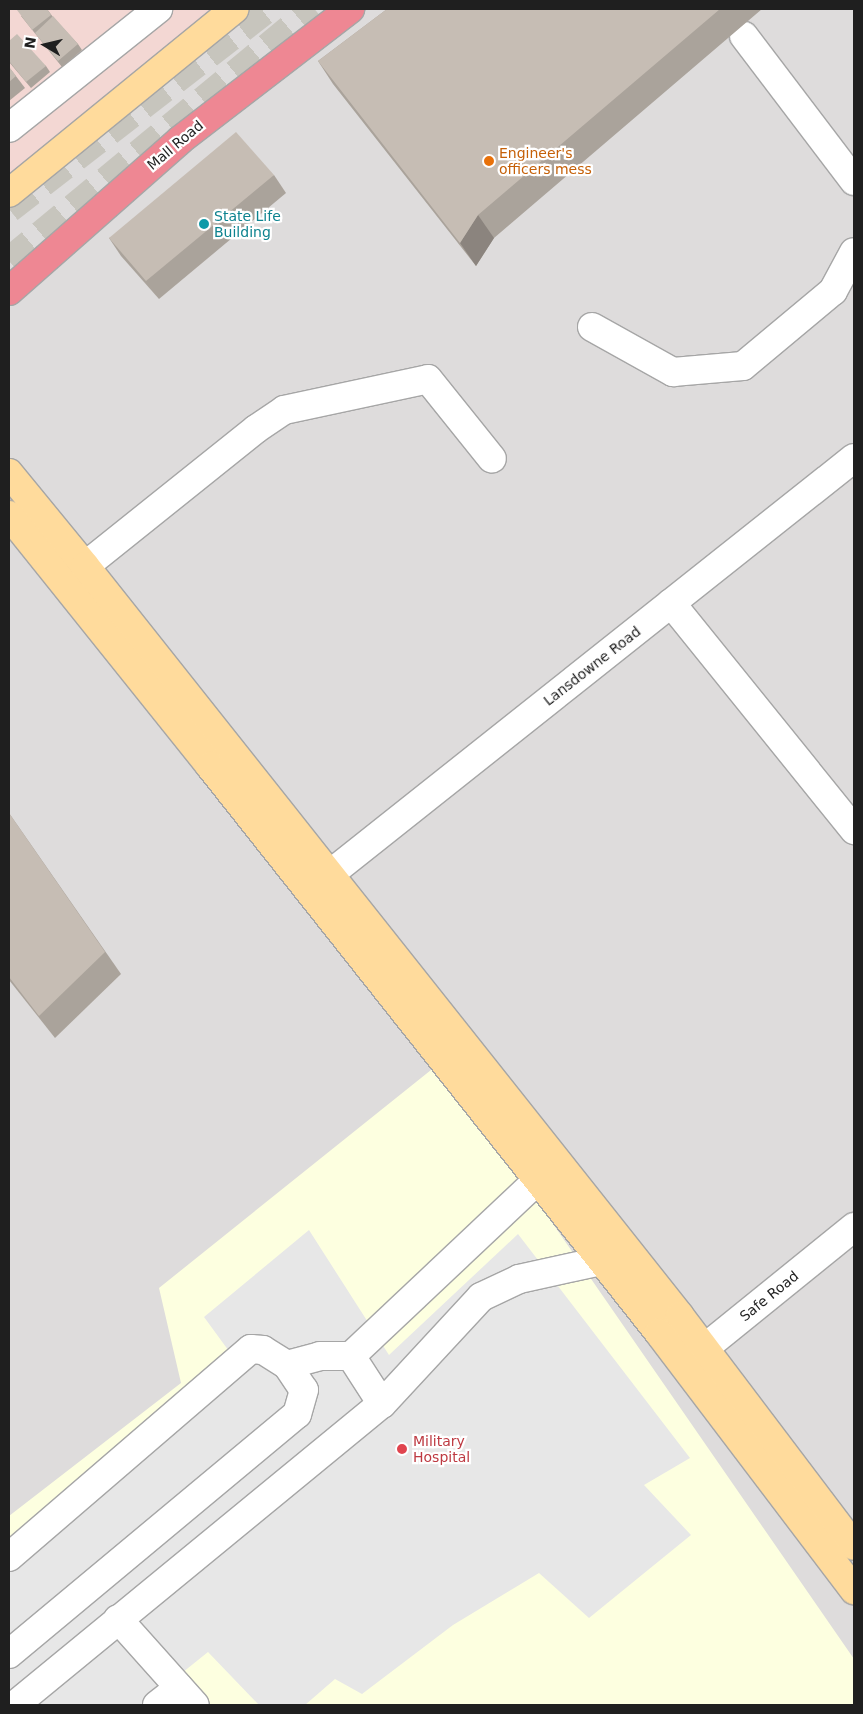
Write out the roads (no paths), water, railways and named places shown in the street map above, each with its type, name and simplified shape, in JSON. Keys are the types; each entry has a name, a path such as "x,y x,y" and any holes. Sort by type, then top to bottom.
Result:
{"highway":[{"name":"Mall Road","path":"9,291 180,140 350,9"}],"main road":[{"path":"9,193 235,9"},
{"path":"9,473 330,874 694,1356 854,1590"},
{"path":"9,515 601,1261 694,1356 854,1546"}],"street":[{"path":"9,128 158,9"},
{"path":"744,36 854,181"},
{"path":"592,327 673,372 743,366 833,292 854,252"},
{"path":"85,566 256,429 284,410 428,379 492,459"},
{"name":"Lansdowne Road","path":"330,874 854,458"},
{"path":"671,603 854,830"},
{"path":"287,1365 320,1356 351,1356 538,1180"},
{"name":"Safe Road","path":"694,1356 854,1227"},
{"path":"15,1705 382,1404 481,1297 519,1279 601,1261"},
{"path":"9,1557 251,1350 264,1350 287,1365 304,1390 297,1414 9,1654"},
{"path":"351,1356 382,1404"},
{"path":"118,1619 187,1696 158,1705"}],"tunnel":[{"path":"9,209 267,9"},
{"path":"9,261 314,9"}],"place":[{"name":"Engineer's officers mess","path":"489,161"},
{"name":"State Life Building","path":"204,224"},
{"name":"Military Hospital","path":"402,1449"}]}
